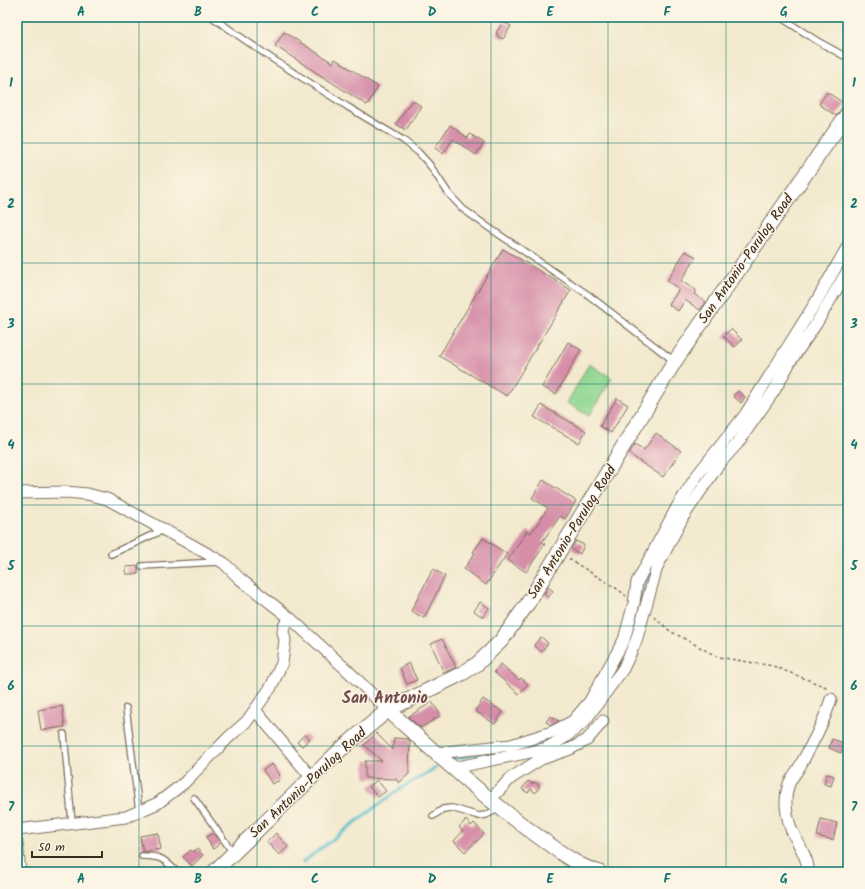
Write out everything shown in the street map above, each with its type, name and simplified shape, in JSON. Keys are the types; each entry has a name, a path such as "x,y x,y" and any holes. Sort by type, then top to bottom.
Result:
{"street":[{"name":"San Antonio-Parulog Road","path":"214,872 340,750 388,710 463,673 477,664 501,641 528,603 675,361 848,113"},
{"path":"437,753 511,745 552,732 573,721 590,701 624,640 634,603 637,582 677,507 698,474 745,415 816,302 848,246"},
{"path":"453,768 546,749 567,736 584,722 623,669 636,640 657,567 683,517 719,464 737,444 774,391 790,362 816,324 848,270"},
{"path":"17,493 66,492 87,494 107,499 219,562 224,563 240,579 290,618 348,670 388,710 495,804 578,864 599,872"},
{"path":"17,830 126,817 158,803 184,783 247,721 271,687 282,663 285,640 283,632 284,626 290,618"},
{"path":"808,872 803,854 791,828 786,808 788,786 796,774 824,720 831,699"},
{"path":"255,710 311,777"},
{"path":"495,804 511,778 541,759 570,749 587,740 603,721"},
{"path":"17,842 20,872"}],"lane":[{"path":"212,17 271,58 403,140 418,152 429,164 449,194 464,209 587,294 675,361"},
{"path":"780,17 819,42 848,58"},
{"path":"111,554 164,530"},
{"path":"142,566 219,562"},
{"path":"126,708 139,811"},
{"path":"64,734 72,823"},
{"path":"194,798 234,854"},
{"path":"433,816 443,809 452,808 479,816 486,815 495,804"},
{"path":"142,856 155,856 164,859 177,872"}],"path":[{"path":"559,553 619,590 634,603"},
{"path":"645,609 670,632 718,657 773,666 826,687 831,699"}],"green space":[{"path":"589,364 612,378 589,416 567,403"}],"building":[{"path":"503,22 511,26 503,39 497,36 498,34 496,33"},
{"path":"284,32 333,63 335,59 378,87 367,105 275,46"},
{"path":"827,92 845,104 836,116 819,104"},
{"path":"412,100 421,106 406,130 396,124"},
{"path":"450,125 468,138 470,134 484,143 476,155 453,139 443,154 435,148"},
{"path":"503,249 571,290 507,396 439,356"},
{"path":"685,251 696,257 681,281 696,290 694,294 706,302 700,310 685,300 678,311 669,305 679,289 667,281"},
{"path":"731,329 742,340 735,347 723,336"},
{"path":"568,342 581,350 556,394 542,387"},
{"path":"738,391 745,397 741,403 733,396"},
{"path":"617,398 628,405 611,433 600,426"},
{"path":"541,405 586,431 579,443 534,417"},
{"path":"656,433 681,451 663,477 629,454 635,444 644,450"},
{"path":"543,480 576,501 565,519 560,516 542,542 545,544 526,572 508,560 527,531 531,533 548,508 532,498"},
{"path":"483,538 507,554 486,585 464,569 475,553 473,552"},
{"path":"576,541 584,545 580,554 571,549"},
{"path":"138,566 138,574 126,574 126,567"},
{"path":"433,569 445,576 424,618 411,611"},
{"path":"548,587 553,591 548,598 544,594"},
{"path":"480,602 489,608 483,617 474,611"},
{"path":"541,637 548,643 541,652 534,645"},
{"path":"442,639 456,667 444,673 431,644"},
{"path":"409,663 417,680 407,684 400,668"},
{"path":"501,664 519,680 521,678 528,684 519,694 494,672"},
{"path":"483,699 503,712 495,724 475,711"},
{"path":"432,702 441,715 421,728 408,717"},
{"path":"62,706 65,727 41,730 38,710"},
{"path":"550,716 559,721 551,725 546,722"},
{"path":"376,733 393,750 394,738 407,739 410,741 409,774 399,783 396,779 365,778 365,761 382,761 364,745"},
{"path":"305,734 310,739 302,746 297,742"},
{"path":"832,739 844,743 841,753 829,748"},
{"path":"272,764 280,775 278,777 280,780 272,784 263,770"},
{"path":"827,774 834,776 831,786 824,784"},
{"path":"377,780 386,791 378,797 369,787"},
{"path":"528,781 532,784 534,782 540,786 535,793 531,789 528,793 522,789"},
{"path":"821,819 837,823 833,840 817,836"},
{"path":"466,820 471,826 474,823 484,834 465,852 454,841 463,831 459,827"},
{"path":"158,833 161,849 143,852 140,836"},
{"path":"213,833 220,844 213,849 206,837"},
{"path":"276,833 288,847 279,855 267,842"},
{"path":"197,849 203,855 192,866 183,857 191,850 193,852"}],"waterway":[{"path":"832,285 848,259"},
{"path":"639,613 644,586 650,575"},
{"path":"613,674 624,655 633,634"},
{"path":"519,748 547,742"},
{"path":"452,759 486,753"},
{"path":"303,862 398,790 436,768"}],"district":[{"name":"San Antonio","path":"385,698"}]}
